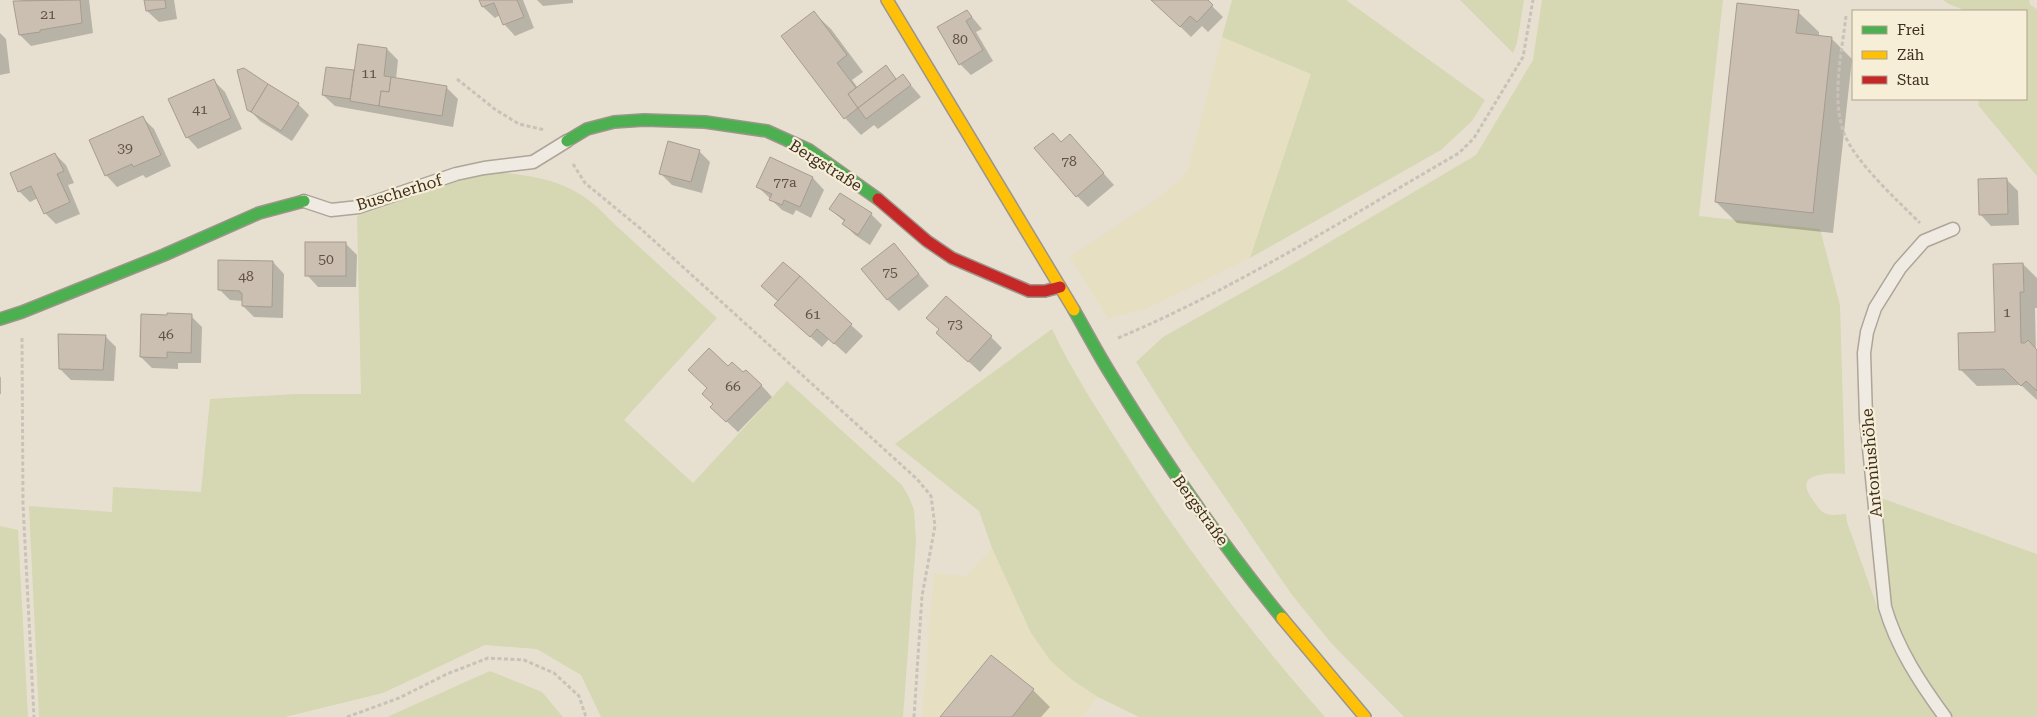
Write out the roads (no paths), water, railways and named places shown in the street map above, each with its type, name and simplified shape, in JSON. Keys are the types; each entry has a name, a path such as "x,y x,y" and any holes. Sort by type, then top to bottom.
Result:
{"street":[{"name":"Bergstraße","path":"887,0 1060,287 1094,347 1184,488 1302,646 1365,717"},
{"name":"Bergstraße","path":"567,142 587,129 614,122 644,120 705,122 767,131 808,150 870,192 927,241 952,258 1030,291 1045,291 1060,287"},
{"name":"Buscherhof","path":"0,319 164,255 258,213 304,201"}],"lane":[{"name":"Buscherhof","path":"304,201 331,210 359,207 456,174 484,168 532,162 567,142"},
{"name":"Antoniushöhe","path":"1945,717 1903,654 1892,631 1885,607 1867,428 1864,353 1867,332 1875,308 1900,268 1924,241 1953,229"}]}
